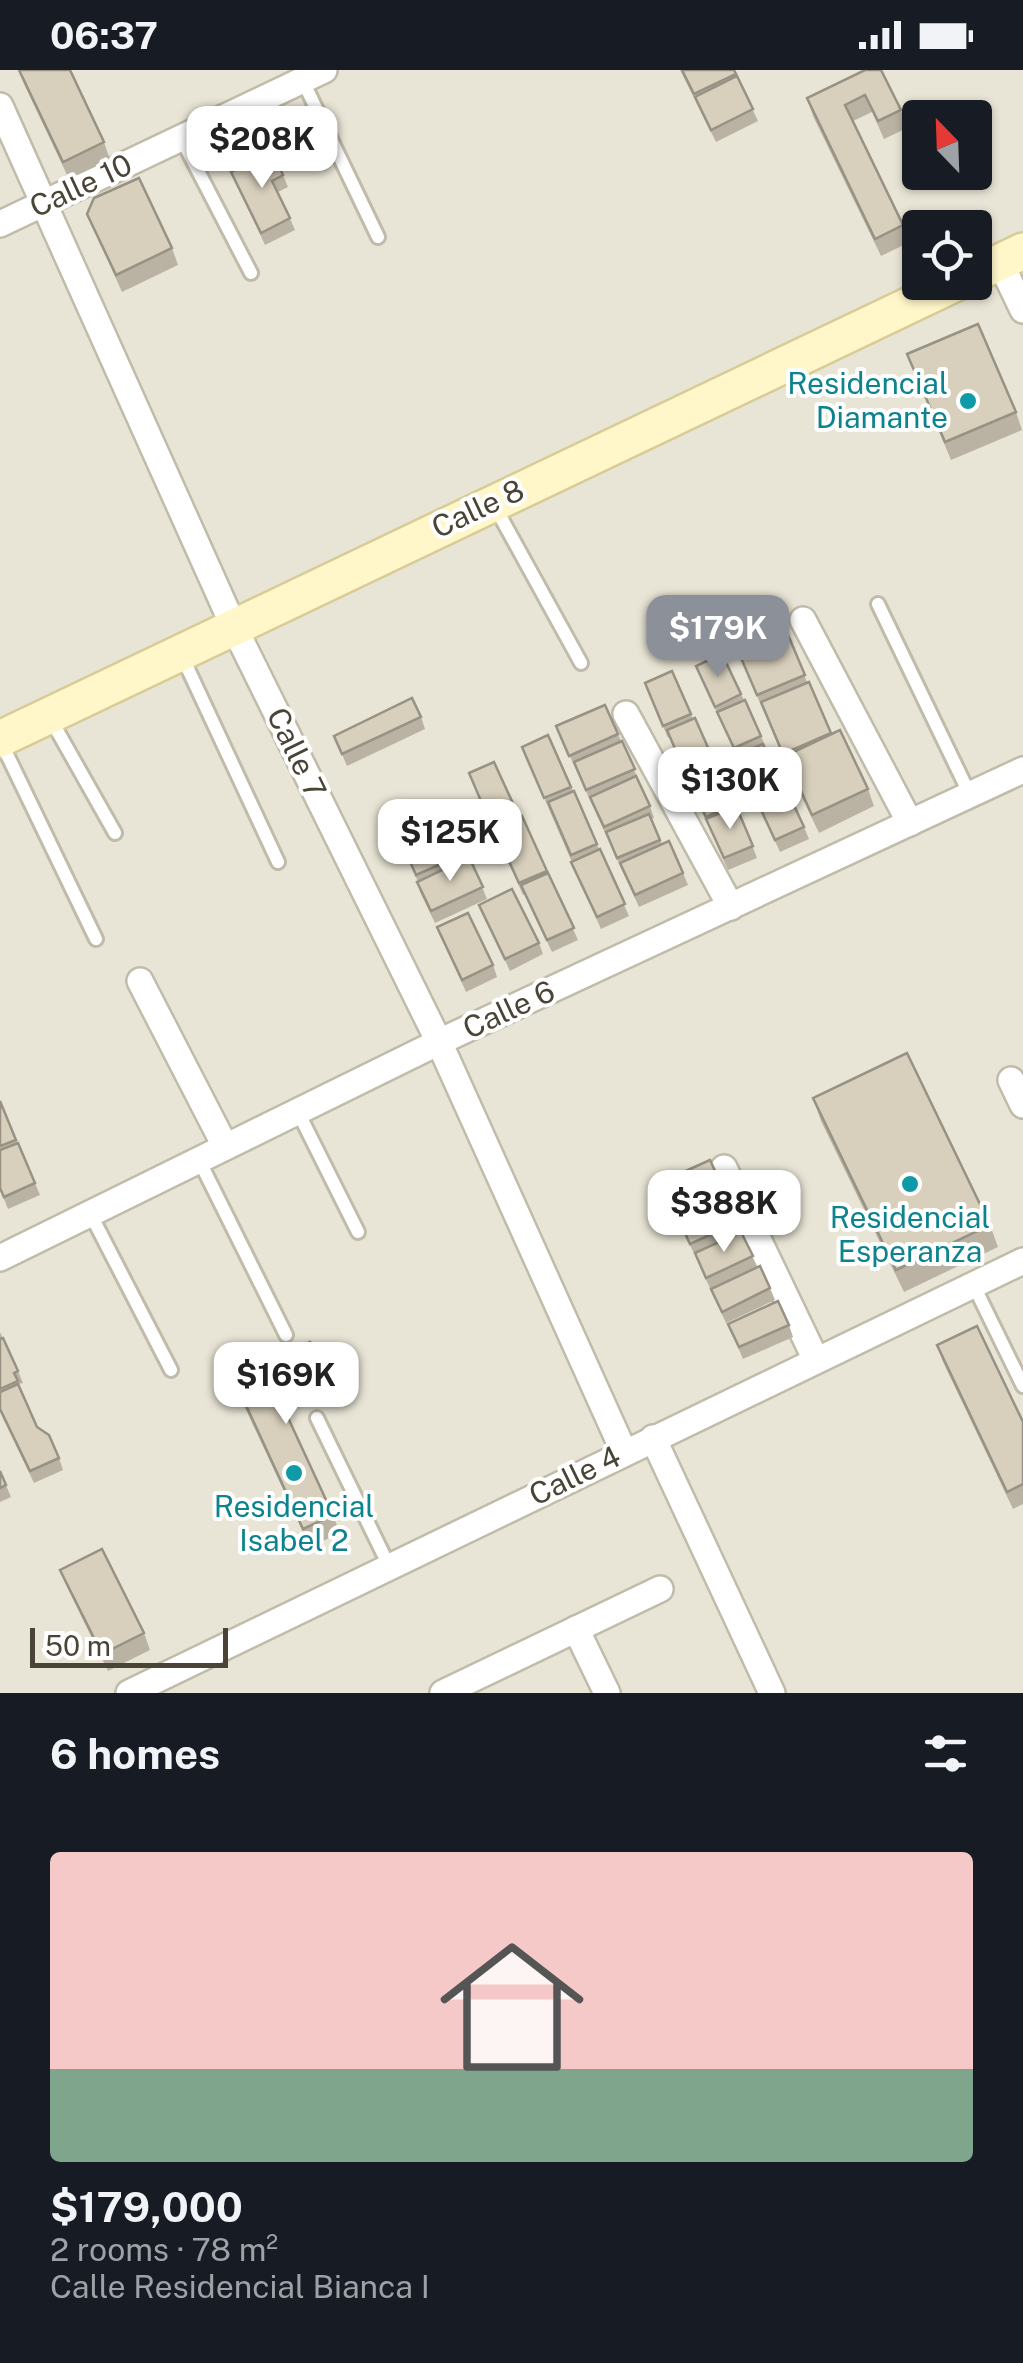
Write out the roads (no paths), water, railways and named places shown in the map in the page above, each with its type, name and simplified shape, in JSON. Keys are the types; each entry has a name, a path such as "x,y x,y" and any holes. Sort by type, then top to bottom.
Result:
{"street":[{"name":"Calle 10","path":"0,224 308,74"},
{"name":"Calle 7","path":"0,106 233,625 439,1042 624,1452"},
{"path":"999,263 1023,310"},
{"name":"Calle 8","path":"0,739 920,300"},
{"path":"804,620 910,823"},
{"path":"626,714 731,907"},
{"name":"Calle 6","path":"0,1258 439,1042 1023,770"},
{"path":"140,981 225,1146"},
{"path":"1011,1080 1023,1105"},
{"path":"724,1168 815,1358"},
{"name":"Calle 4","path":"129,1693 815,1358 1023,1261"},
{"path":"653,1438 772,1693"},
{"path":"443,1693 660,1589"},
{"path":"576,1629 607,1693"}],"lane":[{"path":"308,74 378,237"},
{"path":"182,138 251,273"},
{"path":"493,502 581,664"},
{"path":"878,604 970,795"},
{"path":"180,652 278,862"},
{"path":"49,716 115,833"},
{"path":"0,739 96,939"},
{"path":"298,1112 358,1232"},
{"path":"199,1160 286,1335"},
{"path":"91,1214 171,1370"},
{"path":"973,1284 1023,1386"},
{"path":"317,1418 389,1566"}],"place":[{"name":"Residencial Diamante","path":"968,401"},
{"name":"Residencial Esperanza","path":"910,1184"},
{"name":"Residencial Isabel 2","path":"294,1473"}]}
